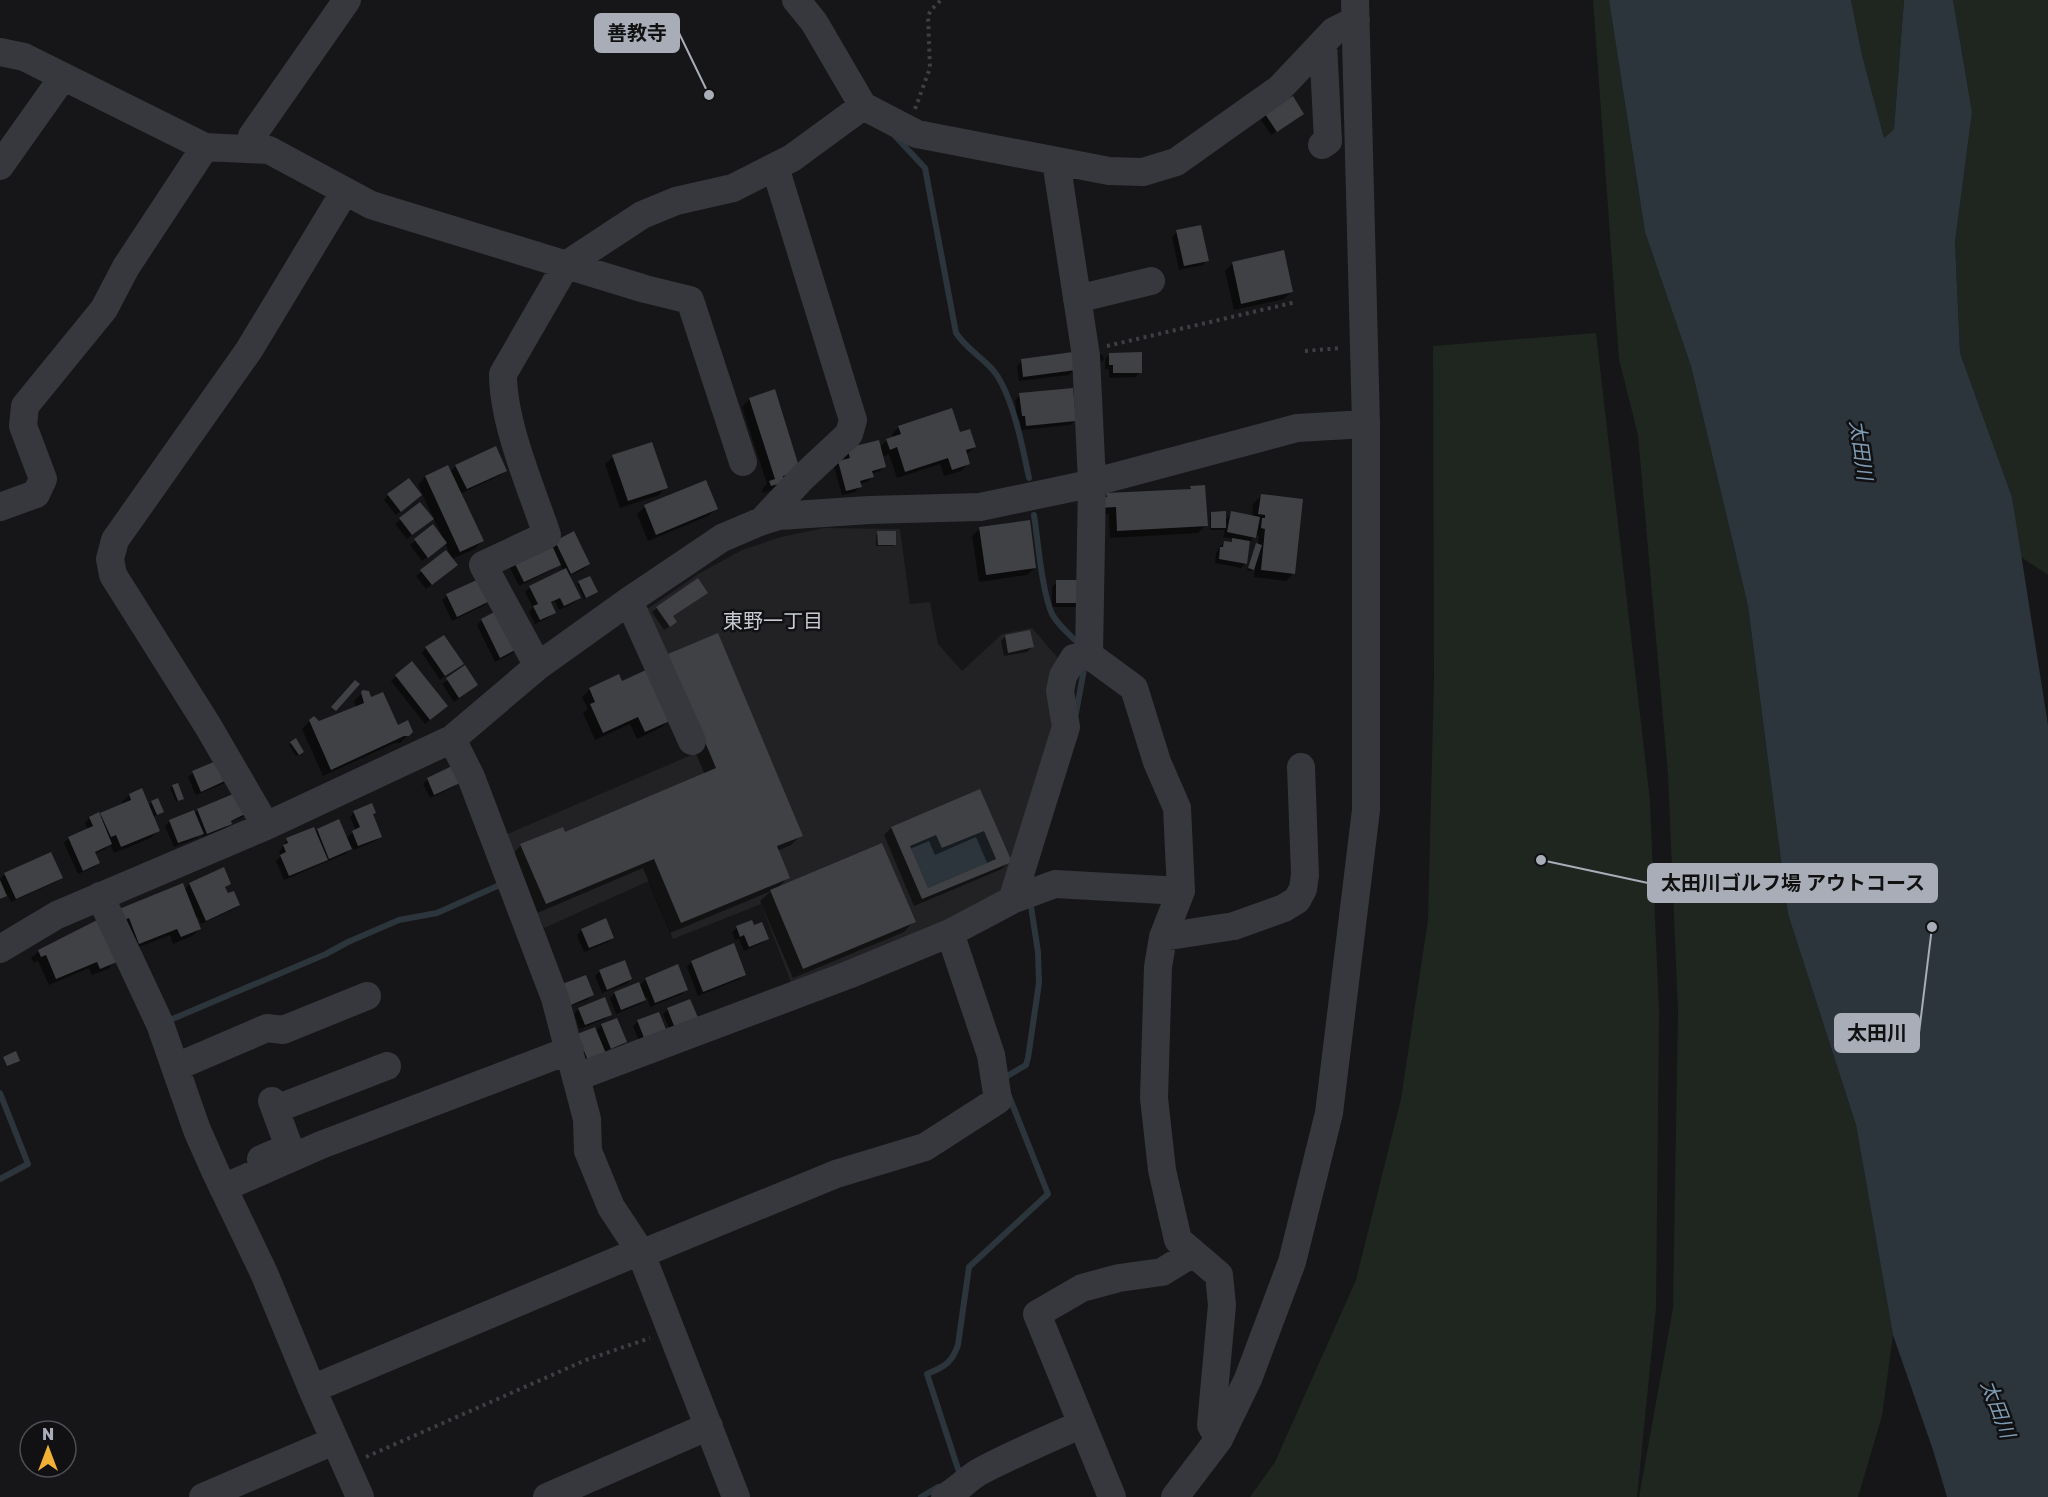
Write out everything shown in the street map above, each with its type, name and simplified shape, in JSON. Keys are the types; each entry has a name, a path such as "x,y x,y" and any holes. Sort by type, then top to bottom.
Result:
{"street":[{"path":"249,149 252,135 347,0"},
{"path":"796,0 814,22 863,106 917,134 1109,171 1143,172 1176,162 1279,89 1355,10"},
{"path":"1175,1497 1220,1439 1248,1379 1292,1262 1329,1113 1366,810 1366,424 1355,10"},
{"path":"1322,146 1328,141 1323,43"},
{"path":"0,52 24,57 205,147 268,150 371,205 645,289 690,300 743,462"},
{"path":"0,166 63,77"},
{"path":"538,666 483,565 548,535 516,440 503,388 503,374 566,265 642,215 676,201 733,188 792,158 863,106"},
{"path":"0,507 36,494 43,479 23,426 25,406 104,309 126,267 205,147"},
{"path":"1056,161 1086,351 1092,482 1089,654"},
{"path":"762,521 802,478 849,434 853,420 775,167"},
{"path":"266,825 208,726 113,575 110,559 115,540 249,350 345,191"},
{"path":"1077,299 1151,281"},
{"path":"0,949 57,915 266,825 452,739 538,666 628,601 722,538 762,521 779,516 869,510 981,507 1092,482 1297,428 1366,424"},
{"path":"628,601 692,741"},
{"path":"1089,654 1134,688 1157,762 1177,808 1181,891 1164,937 1158,967 1154,1098 1162,1170 1178,1240 1219,1275 1222,1305 1211,1425 1220,1439"},
{"path":"1012,900 1066,727 1060,691 1063,676 1074,658 1089,654"},
{"path":"452,739 471,777 555,998 587,1119 588,1151 611,1207 640,1251 736,1497"},
{"path":"1164,937 1234,926 1284,908 1297,900 1303,889 1305,875 1301,767"},
{"path":"219,1181 321,1145 837,979 950,933 1012,900 1055,884 1181,891"},
{"path":"100,896 160,1024 197,1130 264,1273 360,1497"},
{"path":"312,1389 640,1251 648,1251 836,1174 924,1147 998,1100 992,1055 950,933"},
{"path":"176,1067 267,1028 283,1030 367,996"},
{"path":"219,1181 235,1171 289,1147 274,1105 373,1072"},
{"path":"1112,1497 1037,1314 1082,1288 1119,1278 1162,1272 1193,1253"},
{"path":"945,1497 956,1492 976,1474 1082,1424"},
{"path":"547,1497 709,1426"},
{"path":"203,1497 340,1454"}],"path":[{"path":"908,129 930,68 928,16 941,0"},
{"path":"1086,351 1296,302"},
{"path":"1305,351 1341,348"},
{"path":"340,1454 651,1337"}],"shaded area":[{"path":"1593,0 1609,0 1645,232 1691,366 1748,606 1788,914 1856,1125 1893,1335 1882,1416 1858,1497 1639,1497 1673,1308 1678,1010 1668,774 1638,435 1619,359"},
{"path":"1851,0 1904,0 1894,129 1884,138 1862,55"},
{"path":"1953,0 2048,0 2048,575 2021,557 2012,497 1960,353 1955,242 1972,112"},
{"path":"1596,333 1650,801 1659,1012 1656,1308 1637,1497 1250,1497 1275,1462 1356,1280 1401,1099 1428,920 1434,680 1433,346"},
{"path":"824,528 900,529 910,604 930,602 938,644 962,671 1002,634 1032,628 1058,658 1053,729 999,894 992,902 792,985 761,904 673,939 649,881 544,928 505,835 703,750 643,616 646,610 700,573 742,550 781,537"}],"water":[{"path":"1609,0 1851,0 1862,55 1884,138 1894,129 1904,0 1953,0 1972,112 1955,242 1960,353 2012,497 2048,725 2048,1497 1947,1497 1893,1335 1856,1125 1788,914 1748,606 1691,366 1645,232"},
{"path":"984,831 996,859 928,888 910,846 936,835 943,848"}],"building":[{"path":"1293,96 1304,114 1277,132 1265,114"},
{"path":"1201,225 1209,261 1184,266 1176,230"},
{"path":"1284,250 1293,292 1241,304 1232,262"},
{"path":"1073,352 1076,370 1023,377 1021,359"},
{"path":"1142,352 1142,373 1113,373 1113,365 1109,365 1109,353"},
{"path":"1073,388 1076,421 1026,426 1025,416 1022,416 1019,393"},
{"path":"775,389 800,470 783,476 785,482 771,486 769,481 775,479 749,398"},
{"path":"952,408 960,432 970,429 976,447 966,450 970,464 952,470 948,458 905,472 897,447 890,450 886,439 901,434 898,426"},
{"path":"879,440 886,467 872,471 874,477 860,481 862,487 846,491 838,461 850,458 847,448"},
{"path":"652,442 668,488 628,501 612,455"},
{"path":"496,446 507,471 467,489 455,465"},
{"path":"448,465 484,541 460,552 425,476"},
{"path":"409,478 422,495 401,512 387,494"},
{"path":"706,480 718,509 656,535 644,505"},
{"path":"1205,485 1208,526 1117,531 1116,507 1098,508 1098,497 1107,497 1106,493 1191,489 1190,486"},
{"path":"1261,494 1303,499 1295,574 1261,570 1265,529 1261,528 1262,518 1265,518 1265,515 1258,514"},
{"path":"420,502 434,519 412,535 399,518"},
{"path":"1226,511 1226,528 1211,528 1211,512"},
{"path":"1231,511 1260,517 1256,538 1227,532"},
{"path":"1030,520 1036,568 986,575 979,527"},
{"path":"433,524 447,543 428,558 414,539"},
{"path":"574,531 590,564 571,574 555,541"},
{"path":"877,531 896,531 896,545 878,545"},
{"path":"1232,538 1250,541 1247,564 1219,559 1220,547 1223,547 1224,541 1232,542"},
{"path":"550,541 561,565 524,582 512,558"},
{"path":"1256,543 1262,545 1254,570 1248,568"},
{"path":"446,550 458,565 432,585 420,570"},
{"path":"566,568 581,598 564,606 560,598 551,602 556,613 540,620 533,606 538,604 529,586"},
{"path":"590,576 598,592 586,598 578,581"},
{"path":"481,578 492,600 457,617 446,594"},
{"path":"698,578 708,593 673,616 677,622 670,627 656,607"},
{"path":"1056,580 1083,580 1083,603 1056,603"},
{"path":"498,610 517,649 500,658 481,619"},
{"path":"1030,630 1034,647 1008,653 1005,635"},
{"path":"718,633 803,836 777,846 790,878 681,923 654,859 546,904 520,844 563,827 565,832 716,768 668,654"},
{"path":"444,635 464,664 445,676 425,647"},
{"path":"412,661 448,706 430,720 395,675"},
{"path":"465,665 478,685 459,698 446,678"},
{"path":"648,669 672,720 645,732 638,717 603,733 590,704 595,702 589,688 619,674 622,681"},
{"path":"355,680 360,684 336,711 331,707"},
{"path":"369,691 371,697 383,692 398,725 408,720 413,732 409,736 404,736 331,770 309,720 314,716 319,721 364,703 361,692"},
{"path":"296,738 304,752 299,755 290,742"},
{"path":"221,759 229,779 201,792 192,771"},
{"path":"452,766 460,783 434,795 427,778"},
{"path":"178,783 184,799 178,801 172,785"},
{"path":"142,788 160,831 121,847 116,835 111,837 100,813 131,800 129,794"},
{"path":"980,789 1012,862 922,899 891,827","holes":["984,831 996,859 928,888 910,846 936,835 942,848"]},
{"path":"233,794 251,811 231,821 232,824 207,834 197,809"},
{"path":"158,798 164,812 157,815 151,801"},
{"path":"372,803 376,813 373,814 382,837 358,846 352,831 360,827 353,811"},
{"path":"194,810 204,834 178,843 169,820"},
{"path":"99,812 112,844 95,852 100,863 83,871 68,837 93,826 89,817"},
{"path":"339,819 352,849 329,859 317,829"},
{"path":"314,827 328,860 289,876 280,855 286,852 283,845 288,843 286,838"},
{"path":"882,843 916,922 803,969 770,890"},
{"path":"51,852 63,878 16,899 4,873"},
{"path":"224,867 231,884 225,887 228,893 234,891 240,905 206,921 189,883"},
{"path":"0,880 7,896 0,899"},
{"path":"183,883 201,929 181,937 177,929 139,944 129,918 124,920 119,909"},
{"path":"606,918 614,938 589,948 581,929"},
{"path":"99,919 117,962 100,969 97,962 56,979 46,955 41,957 38,950"},
{"path":"752,920 754,925 762,922 769,939 749,947 744,935 740,937 736,926"},
{"path":"734,943 746,975 703,992 691,961"},
{"path":"625,960 632,979 607,990 599,970"},
{"path":"678,964 688,990 655,1003 645,978"},
{"path":"586,975 594,995 571,1005 562,984"},
{"path":"639,982 646,1000 621,1010 614,992"},
{"path":"605,997 612,1015 585,1025 578,1008"},
{"path":"690,999 700,1022 676,1031 667,1008"},
{"path":"659,1012 668,1034 646,1043 637,1020"},
{"path":"617,1018 627,1042 611,1049 601,1024"},
{"path":"595,1027 607,1056 589,1063 577,1034"},
{"path":"16,1051 20,1061 7,1066 3,1057"}],"waterway":[{"path":"895,136 925,168 956,333 999,379 1016,421 1029,478"},
{"path":"1034,515 1043,580 1052,614 1077,642"},
{"path":"1076,713 1085,664"},
{"path":"170,1020 326,954 399,920 437,913 504,883"},
{"path":"1002,1079 1026,1065 1028,1058 1039,983 1038,952 1030,900"},
{"path":"0,1093 28,1164 0,1179"},
{"path":"960,1475 927,1374 947,1364 956,1351 969,1267 1048,1194 1009,1096"},
{"path":"921,1497 938,1487"}],"place":[{"name":"善教寺","path":"709,95"},
{"name":"太田川ゴルフ場 アウトコース","path":"1541,860"},
{"name":"太田川","path":"1932,927"}],"district":[{"name":"東野一丁目","path":"773,621"}]}
